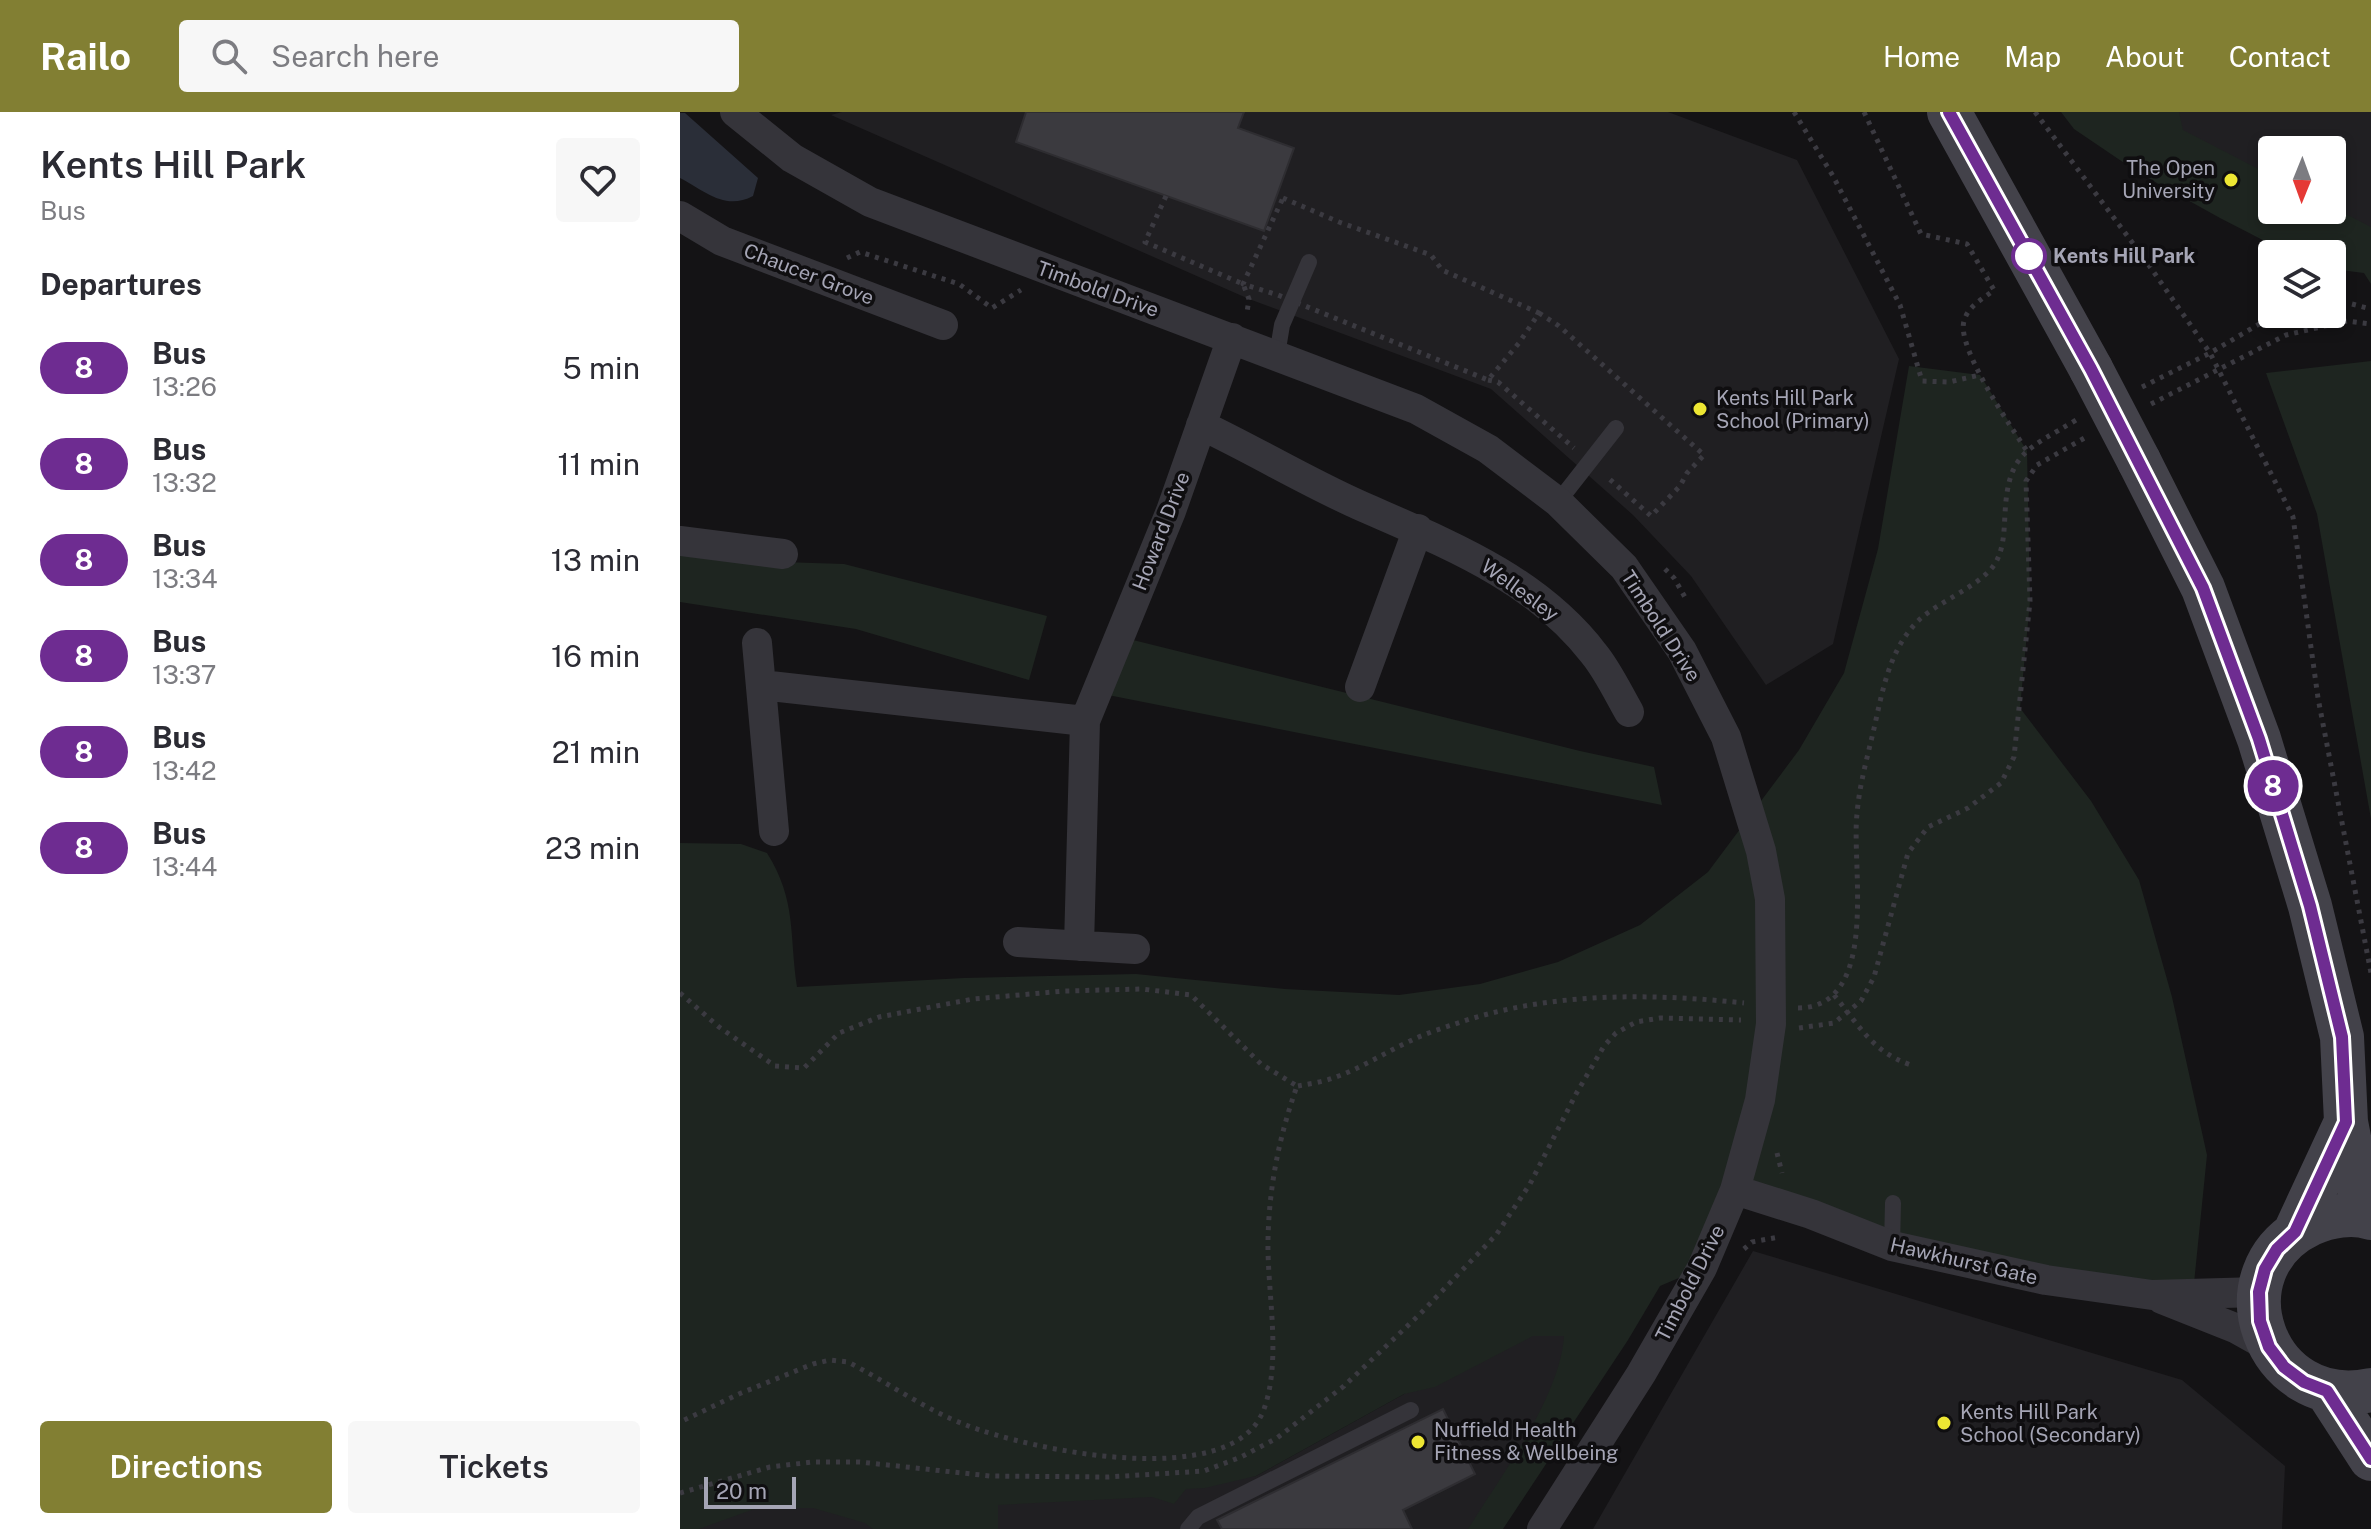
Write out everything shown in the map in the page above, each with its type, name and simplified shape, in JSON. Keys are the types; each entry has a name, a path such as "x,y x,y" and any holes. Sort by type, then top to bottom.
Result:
{"street":[{"name":"Timbold Drive","path":"735,112 792,158 870,202 1416,409 1488,449 1558,502 1624,567 1682,651 1726,737 1763,863 1787,1017 1735,1190 1694,1281 1641,1374 1542,1529"},
{"path":"1949,112 2091,369 2203,588 2259,739 2310,906 2342,1037 2346,1122 2368,1217 2328,1217 2295,1232 2277,1249 2265,1269 2259,1292 2260,1321 2269,1347 2284,1367 2304,1382 2327,1391 2354,1394 2371,1390"},
{"name":"Chaucer Grove","path":"680,216 722,241 943,325"},
{"name":"Howard Drive","path":"1079,946 1085,721 1171,511 1232,338"},
{"name":"Wellesley","path":"1201,425 1357,504 1490,564 1547,605 1595,654 1629,712"},
{"path":"1360,687 1418,529"},
{"path":"680,541 783,554"},
{"path":"757,643 774,831"},
{"path":"761,685 1085,721"},
{"path":"1018,942 1135,949"},
{"path":"2295,1232 2346,1122"},
{"name":"Hawkhurst Gate","path":"1735,1190 1811,1214 1892,1246 2046,1280 2152,1295 2259,1292"},
{"name":"Hawkhurst Gate","path":"2152,1295 2235,1328 2269,1347"},
{"path":"2327,1391 2371,1459"}],"lane":[{"path":"1277,355 1282,325 1309,262"},
{"path":"1558,502 1616,428"},
{"path":"1892,1246 1893,1203"},
{"path":"1188,1529 1198,1517 1411,1410"}],"path":[{"path":"1794,112 1833,176 1900,305 1922,381 1949,382 1980,375"},
{"path":"680,1493 770,1467 812,1462 860,1462 990,1476 1109,1477 1204,1471 1241,1457 1277,1438 1344,1386 1496,1235 1530,1184 1604,1046 1616,1033 1636,1022 1660,1018 1787,1017 1821,1004 1834,995 1852,956 1858,917 1856,816 1888,669 1901,641 1919,620 1994,565 2002,547 2006,490 2011,469 2027,451 1980,375 1963,336 1962,323 1969,309 1994,290 1967,244 1921,234 1864,112"},
{"path":"2035,112 2210,353 2293,517 2318,698 2371,973"},
{"path":"1166,196 1145,242 1488,380 1539,313"},
{"path":"1282,325 1247,312 1249,299 1243,284 1283,198 1431,255 1442,270 1539,313 1559,326 1700,449 1704,455 1687,473 1680,486"},
{"path":"828,281 834,264 860,252 959,284 992,308 1028,285 1035,265"},
{"path":"2346,304 2371,309"},
{"path":"2149,405 2286,335 2347,321 2371,324"},
{"path":"2210,353 2258,325"},
{"path":"680,993 719,1027 775,1066 804,1068 839,1033 879,1017 973,999 1065,991 1142,989 1191,995 1261,1064 1297,1086 1331,1079 1359,1068 1411,1040 1459,1022 1598,996 1687,997 1834,1023 1861,1001 1874,977 1908,853 1928,827 1968,808 2001,783 2014,757 2030,601 2026,481 2037,465 2094,433"},
{"path":"1663,567 1674,578 1688,603"},
{"path":"1787,1017 1802,994"},
{"path":"1834,995 1874,1046 1891,1059 1911,1065"},
{"path":"1787,1017 1798,1042"},
{"path":"680,1422 741,1393 830,1360 848,1362 963,1425 1025,1444 1087,1455 1145,1458 1194,1457 1236,1441 1256,1427 1265,1407 1271,1355 1270,1199 1275,1163 1297,1086"},
{"path":"1777,1146 1780,1171 1788,1179"}],"shaded area":[{"name":"Kents Hill Park School (Primary)","path":"842,112 1668,112 1797,160 1899,359 1833,644 1766,685 1691,576 1633,515 1491,389 1249,299 831,115"},
{"path":"2061,112 2179,112 2183,130 2258,169 2258,224 2346,224 2346,214 2371,227 2371,284 2364,273 2346,271 2346,240 2263,240 2139,173 2074,129"},
{"name":"The Open University","path":"2089,112 2371,112 2371,236 2304,224 2346,224 2346,136 2258,136 2258,216 2248,214"},
{"path":"680,113 685,113 758,178 753,196 733,201 715,198 680,178"},
{"path":"2371,361 2371,819 2317,514 2266,373"},
{"path":"1909,366 1980,375 2027,451 2030,601 2020,708 2091,801 2139,880 2172,997 2207,1155 2193,1293 2046,1280 1735,1190 1702,1268 1660,1286 1628,1340 1503,1529 1468,1529 1541,1410 1560,1360 1564,1336 1533,1336 1435,1387 1404,1394 1256,1476 1205,1488 1186,1489 1174,1504 1152,1497 998,1505 998,1529 873,1529 865,1523 813,1508 757,1508 699,1529 680,1529 680,843 741,844 767,853 777,870 788,903 797,987 964,978 1136,974 1285,989 1399,995 1480,984 1558,962 1640,925 1708,872 1799,750 1844,673 1878,549"},
{"path":"680,551 782,562 844,564 1047,616 1029,680 856,629 680,602"},
{"path":"1129,639 1654,767 1662,805 1108,695"},
{"name":"Kents Hill Park School (Secondary)","path":"1753,1251 2182,1380 2285,1466 2282,1529 1593,1529"},
{"path":"1648,1291 1491,1529 680,1529 745,1493 867,1479 990,1495 1256,1476 1404,1394 1481,1340"}],"building":[{"path":"1026,112 1244,112 1238,128 1294,148 1264,231 1016,142"},
{"name":"Nuffield Health Fitness & Wellbeing","path":"1443,1409 1475,1474 1403,1510 1412,1529 1222,1529 1217,1520"}],"bus line":[{"name":"8","path":"1949,112 2091,369 2203,588 2259,739 2310,906 2342,1037 2346,1122 2295,1232 2277,1249 2265,1269 2259,1292 2260,1321 2269,1347 2284,1367 2304,1382 2327,1391 2371,1459"}],"place":[{"name":"The Open University","path":"2231,180"},
{"name":"Kents Hill Park","path":"2029,256"},
{"name":"Kents Hill Park School (Primary)","path":"1700,409"},
{"name":"Kents Hill Park School (Secondary)","path":"1944,1423"},
{"name":"Nuffield Health Fitness & Wellbeing","path":"1418,1442"}]}
